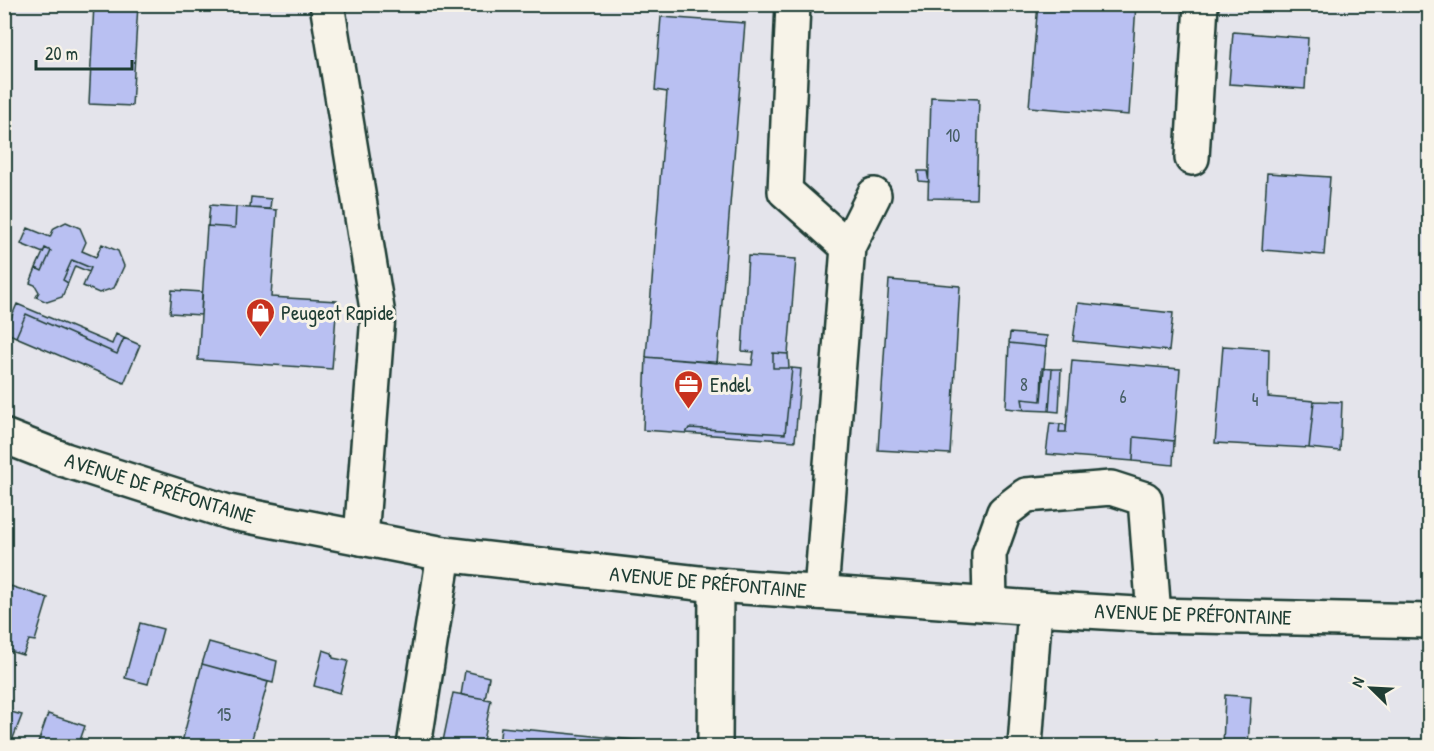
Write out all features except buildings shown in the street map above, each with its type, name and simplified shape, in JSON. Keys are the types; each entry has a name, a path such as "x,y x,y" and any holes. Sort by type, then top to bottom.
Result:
{"main road":[{"path":"327,4 378,315 361,538"},
{"path":"793,4 785,191 848,247"},
{"path":"1192,158 1200,4"},
{"path":"821,592 848,247 874,195"},
{"name":"AVENUE DE PRÉFONTAINE","path":"4,435 65,460 228,512 444,554 716,585 1035,608 1154,615 1430,621"},
{"path":"990,604 989,554 1004,512 1026,495 1111,488 1145,499 1154,615"},
{"path":"414,747 444,554"},
{"path":"715,747 716,585"},
{"path":"1025,747 1035,608"}],"shaded area":[{"path":"4,5 1429,5 1429,746 5,746"}],"place":[{"name":"Peugeot Rapide","path":"260,338"},
{"name":"Endel","path":"689,410"}]}
